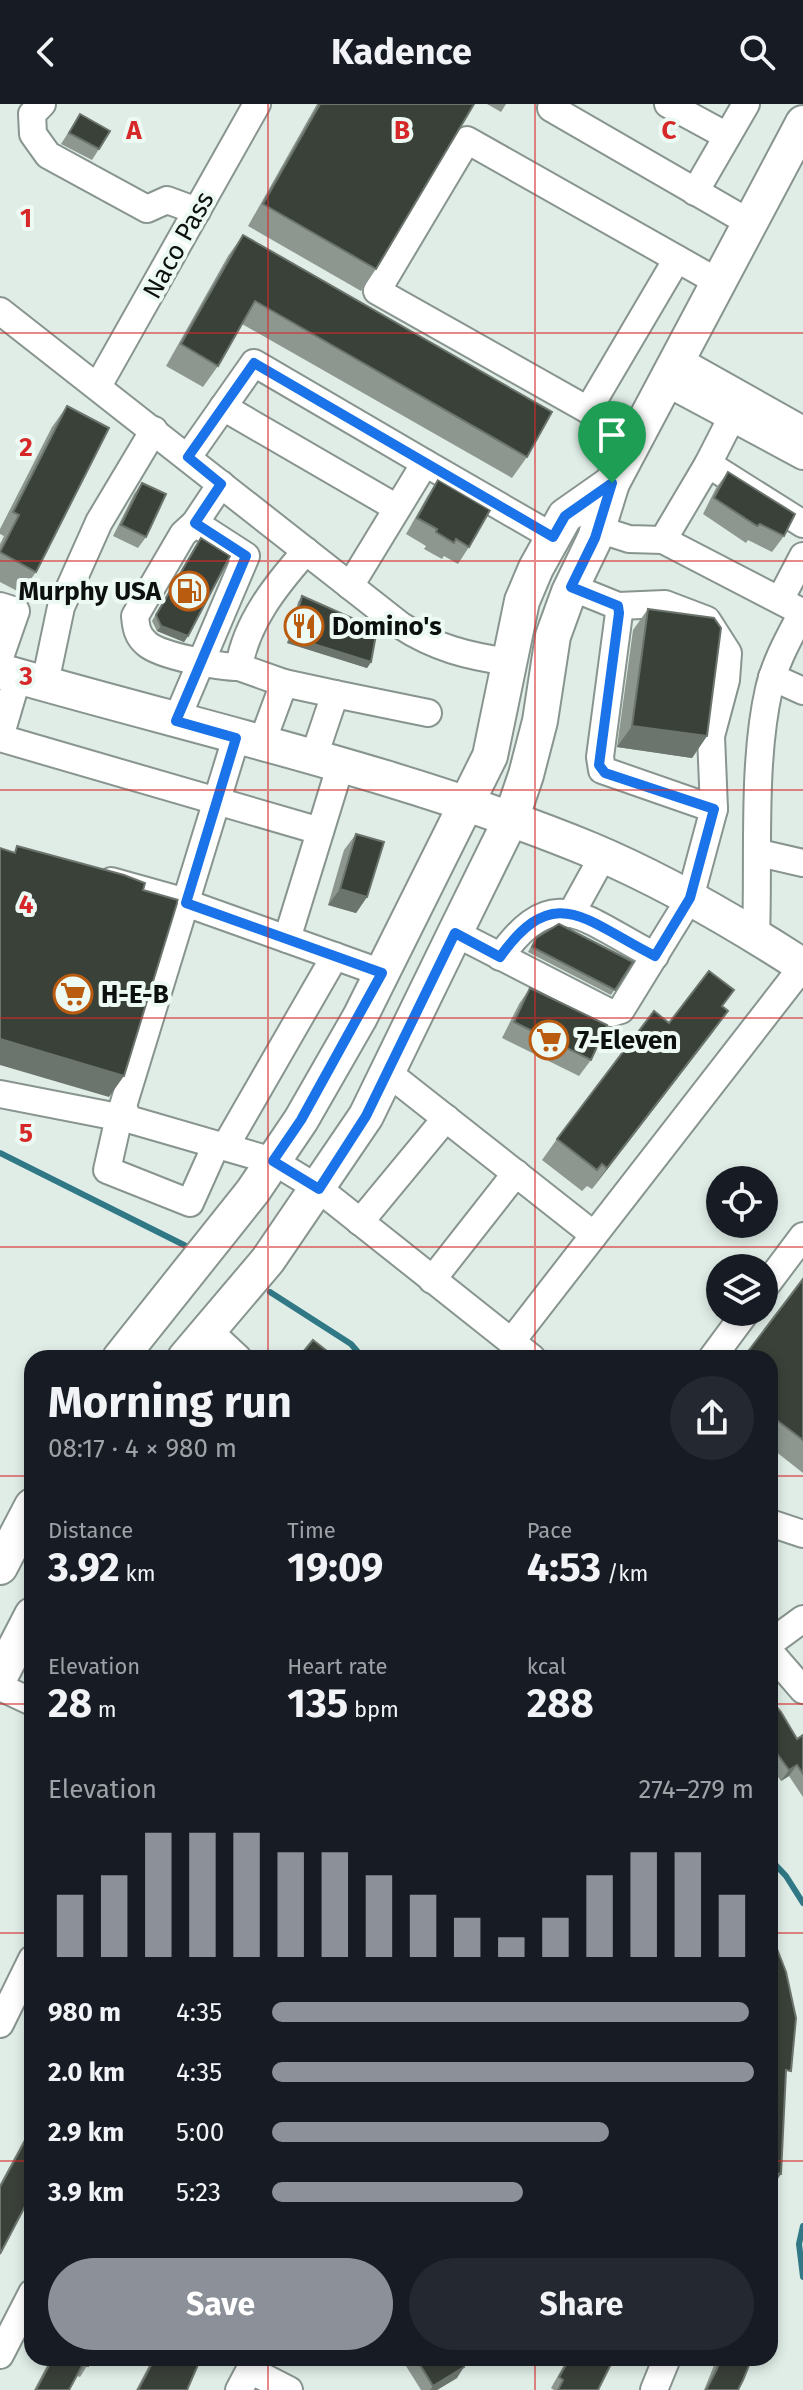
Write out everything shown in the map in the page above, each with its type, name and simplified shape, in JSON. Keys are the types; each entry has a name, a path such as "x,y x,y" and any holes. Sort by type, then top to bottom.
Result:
{"main road":[{"path":"192,1350 268,1260 366,1116 511,819 532,759 553,636 571,587 598,529 612,483 803,123"},
{"path":"126,1350 273,1161 301,1120 382,973 490,756 522,601 553,537 565,516 612,483"},
{"path":"16,672 466,803 511,819 603,856 690,898 803,966"},
{"path":"0,1567 20,1527"},
{"path":"0,1677 24,1630"}],"street":[{"path":"42,104 32,114 33,134 48,155 147,209 167,200 197,211"},
{"name":"Naco Pass","path":"98,386 257,104"},
{"path":"553,104 551,108 750,223"},
{"path":"668,104 727,136"},
{"path":"695,192 746,104"},
{"path":"633,442 588,410 377,291 467,140 718,282"},
{"path":"588,410 677,259"},
{"path":"0,311 350,586 427,642 477,657 509,662"},
{"path":"188,457 254,363 553,537"},
{"path":"671,370 732,417 803,456"},
{"path":"671,370 803,430"},
{"path":"223,407 397,508"},
{"path":"663,540 732,417"},
{"path":"16,672 58,622 99,522 154,430"},
{"path":"712,457 803,502"},
{"path":"712,457 803,524"},
{"path":"350,586 425,463"},
{"path":"221,484 195,523 183,534 135,616 136,630 148,646 203,662 239,667 284,683 428,713"},
{"path":"176,721 246,556 195,523"},
{"path":"598,529 629,539 663,540 795,608"},
{"path":"239,667 241,653 268,598 306,551"},
{"path":"756,935 761,752 772,677 795,608 803,556"},
{"path":"455,933 611,1013 621,1010 690,898 714,809 711,736 726,680 728,653 707,620 665,604 618,606 571,587"},
{"path":"618,606 599,765 605,773 714,809"},
{"path":"58,622 8,609 16,672 0,738 320,831"},
{"path":"772,677 803,691"},
{"path":"284,683 217,802 123,1106 123,1118 107,1170 190,1203 335,956"},
{"path":"287,939 320,831 335,694"},
{"path":"759,853 803,863"},
{"path":"571,914 603,856"},
{"path":"90,875 186,903 382,973"},
{"path":"500,957 520,929 547,912 571,914 655,956"},
{"path":"511,1342 803,966"},
{"path":"387,1072 594,1235"},
{"path":"0,1094 123,1118 273,1161 319,1189 522,1350"},
{"path":"360,1222 446,1118"},
{"path":"432,1280 516,1173"},
{"path":"778,1269 803,1236"},
{"path":"718,1350 736,1326"},
{"path":"208,1330 229,1350"},
{"path":"778,1526 803,1534"},
{"path":"778,1637 803,1619"},
{"path":"778,1661 803,1690"},
{"path":"0,1687 24,1698"},
{"path":"0,2024 24,1975"},
{"path":"0,2355 24,2308"},
{"path":"654,2390 664,2366"},
{"path":"248,2373 289,2390"}],"building":[{"path":"320,104 474,104 376,269 263,204"},
{"path":"80,114 110,131 99,149 69,133"},
{"path":"243,235 552,412 527,457 255,301 218,366 181,344"},
{"path":"67,406 109,428 36,572 0,552 19,515 13,512"},
{"path":"728,472 795,514 784,536 760,524 757,526 714,498"},
{"path":"438,480 490,510 469,547 456,539 454,543 417,518"},
{"path":"142,483 166,494 146,537 121,525"},
{"name":"Murphy USA","path":"201,538 230,556 188,636 161,626 156,615"},
{"path":"302,596 377,629 371,662 291,637"},
{"path":"648,609 714,618 721,628 707,736 632,726"},
{"path":"356,834 384,842 367,897 340,889"},
{"name":"H-E-B","path":"17,846 124,875 145,883 143,890 178,900 124,1076 0,1039 0,848 15,853"},
{"path":"559,924 633,962 615,990 532,947 536,938"},
{"path":"709,971 734,990 722,1006 728,1011 607,1168 602,1164 597,1170 557,1139 654,1011 669,1023"},
{"path":"530,988 607,1025 591,1060 514,1022"},
{"path":"803,1279 803,1440 778,1421 778,1350 749,1350 767,1326 778,1326 778,1312"},
{"path":"313,1340 326,1350 305,1350"},
{"path":"778,1708 797,1739 803,1735 803,1774 797,1765 789,1770 778,1755"},
{"path":"778,1952 796,2018 791,2071 786,2070 781,2174 778,2174"},
{"path":"24,2143 24,2208 0,2254 0,2187"},
{"path":"49,2366 82,2366 69,2390 36,2390"},
{"path":"151,2366 198,2366 187,2390 138,2390"},
{"path":"421,2366 463,2366 464,2367 433,2386"},
{"path":"565,2366 610,2366 598,2390 558,2390 563,2380 559,2377"},
{"path":"718,2366 748,2366 738,2390 706,2390"}],"waterway":[{"path":"0,1153 188,1247"},
{"path":"270,1292 356,1350"},
{"path":"778,1868 803,1903"},
{"path":"803,2226 799,2244 803,2277"}],"place":[{"name":"Murphy USA","path":"189,591"},
{"name":"Domino's","path":"304,626"},
{"name":"H-E-B","path":"73,994"},
{"name":"7-Eleven","path":"549,1040"}],"route":[{"path":"254,363 553,537 565,516 612,483 595,538 571,587 618,606 599,765 605,773 714,809 690,898 655,956 566,912 547,912 520,929 500,957 455,933 366,1116 319,1189 273,1161 301,1120 382,973 186,903 236,738 176,721 246,556 195,523 221,484 188,457 254,363"}]}
